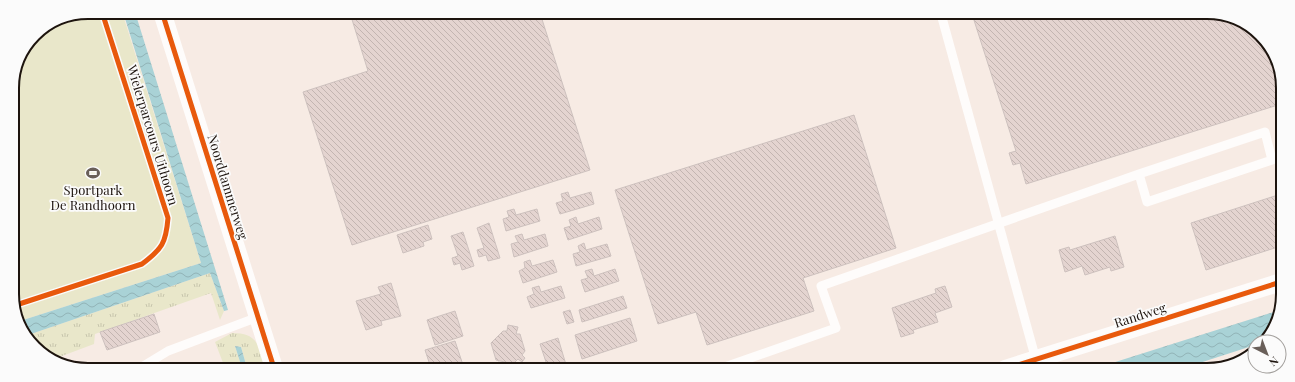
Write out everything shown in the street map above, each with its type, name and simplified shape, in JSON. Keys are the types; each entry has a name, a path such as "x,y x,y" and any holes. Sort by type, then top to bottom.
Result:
{"street":[{"name":"Noorddammerweg","path":"164,19 272,363"},
{"name":"Randweg","path":"1026,363 1276,284"}],"lane":[{"path":"942,19 1036,360"},
{"path":"736,363 836,328 821,286 1139,174 1265,132 1272,160 1147,202 1139,174"},
{"path":"148,363 168,351 258,317"}],"green space":[{"name":"Sportpark De Randhoorn","path":"124,19 201,263 24,320 20,308 19,294 19,83 21,70 26,57 42,36 53,28 79,20"},
{"path":"210,273 224,311 220,320 211,293 95,334 94,344 59,357 39,343 32,334"},
{"path":"232,333 247,335 256,342 264,363 246,363 241,347 235,346 240,363 223,363 215,342"}],"water":[{"path":"125,19 137,19 228,310 224,311 210,273 32,334 26,325 24,320 201,263"},
{"path":"1274,312 1269,325 1263,334 1247,334 1247,348 1200,363 1112,363"},
{"path":"235,346 241,347 246,363 240,363"}],"building":[{"path":"352,19 542,19 590,170 352,245 303,92 368,71"},
{"path":"974,19 1207,19 1225,21 1242,28 1256,39 1269,57 1275,74 1276,106 1026,184 1020,163 1013,165 1009,153 1016,151"},
{"path":"854,115 896,248 803,278 814,311 707,345 696,312 658,324 615,190"},
{"path":"568,192 570,198 591,192 594,204 560,214 556,203 563,201 561,194"},
{"path":"1276,196 1276,248 1206,270 1191,223"},
{"path":"514,209 516,215 537,209 540,221 506,231 503,219 509,217 507,211"},
{"path":"576,217 578,224 599,217 602,229 568,240 564,228 571,226 569,220"},
{"path":"489,223 500,258 488,261 486,255 479,257 477,250 484,248 477,228"},
{"path":"428,225 432,239 423,242 424,246 403,253 397,235"},
{"path":"463,232 474,266 462,270 460,263 454,265 452,258 458,256 451,236"},
{"path":"522,234 524,240 545,234 548,246 514,257 511,244 518,242 515,236"},
{"path":"1115,236 1124,267 1111,271 1110,267 1085,275 1082,266 1065,272 1059,250 1069,247 1070,250"},
{"path":"584,243 586,250 607,244 611,256 576,266 573,254 580,252 578,246"},
{"path":"530,260 532,266 553,260 557,272 523,283 519,271 525,268 524,262"},
{"path":"592,269 594,276 615,269 619,281 585,292 581,280 588,278 585,271"},
{"path":"391,283 401,316 381,321 382,325 366,330 356,301 381,294 378,287"},
{"path":"539,286 541,292 561,286 565,298 531,308 527,297 534,294 532,288"},
{"path":"945,286 952,307 935,313 938,322 913,330 914,333 901,337 892,308 936,293 935,289"},
{"path":"623,296 627,308 582,322 579,310"},
{"path":"570,310 574,322 567,324 563,312"},
{"path":"455,311 463,336 435,345 427,320"},
{"path":"154,314 160,332 107,350 100,332"},
{"path":"630,318 637,341 582,359 575,335"},
{"path":"508,325 518,327 516,334 520,334 525,351 522,355 525,358 522,362 518,359 514,363 496,360 491,343 503,331 507,331"},
{"path":"558,338 566,363 546,363 540,344"},
{"path":"455,341 462,363 429,363 425,350"}],"cycle path":[{"name":"Wielerparcours Uithoorn","path":"20,304 142,264 162,245 166,234 168,218 104,19"},
{"path":"164,19 272,363"},
{"path":"1024,363 1276,284"}],"place":[{"name":"Sportpark De Randhoorn","path":"93,173"}]}
